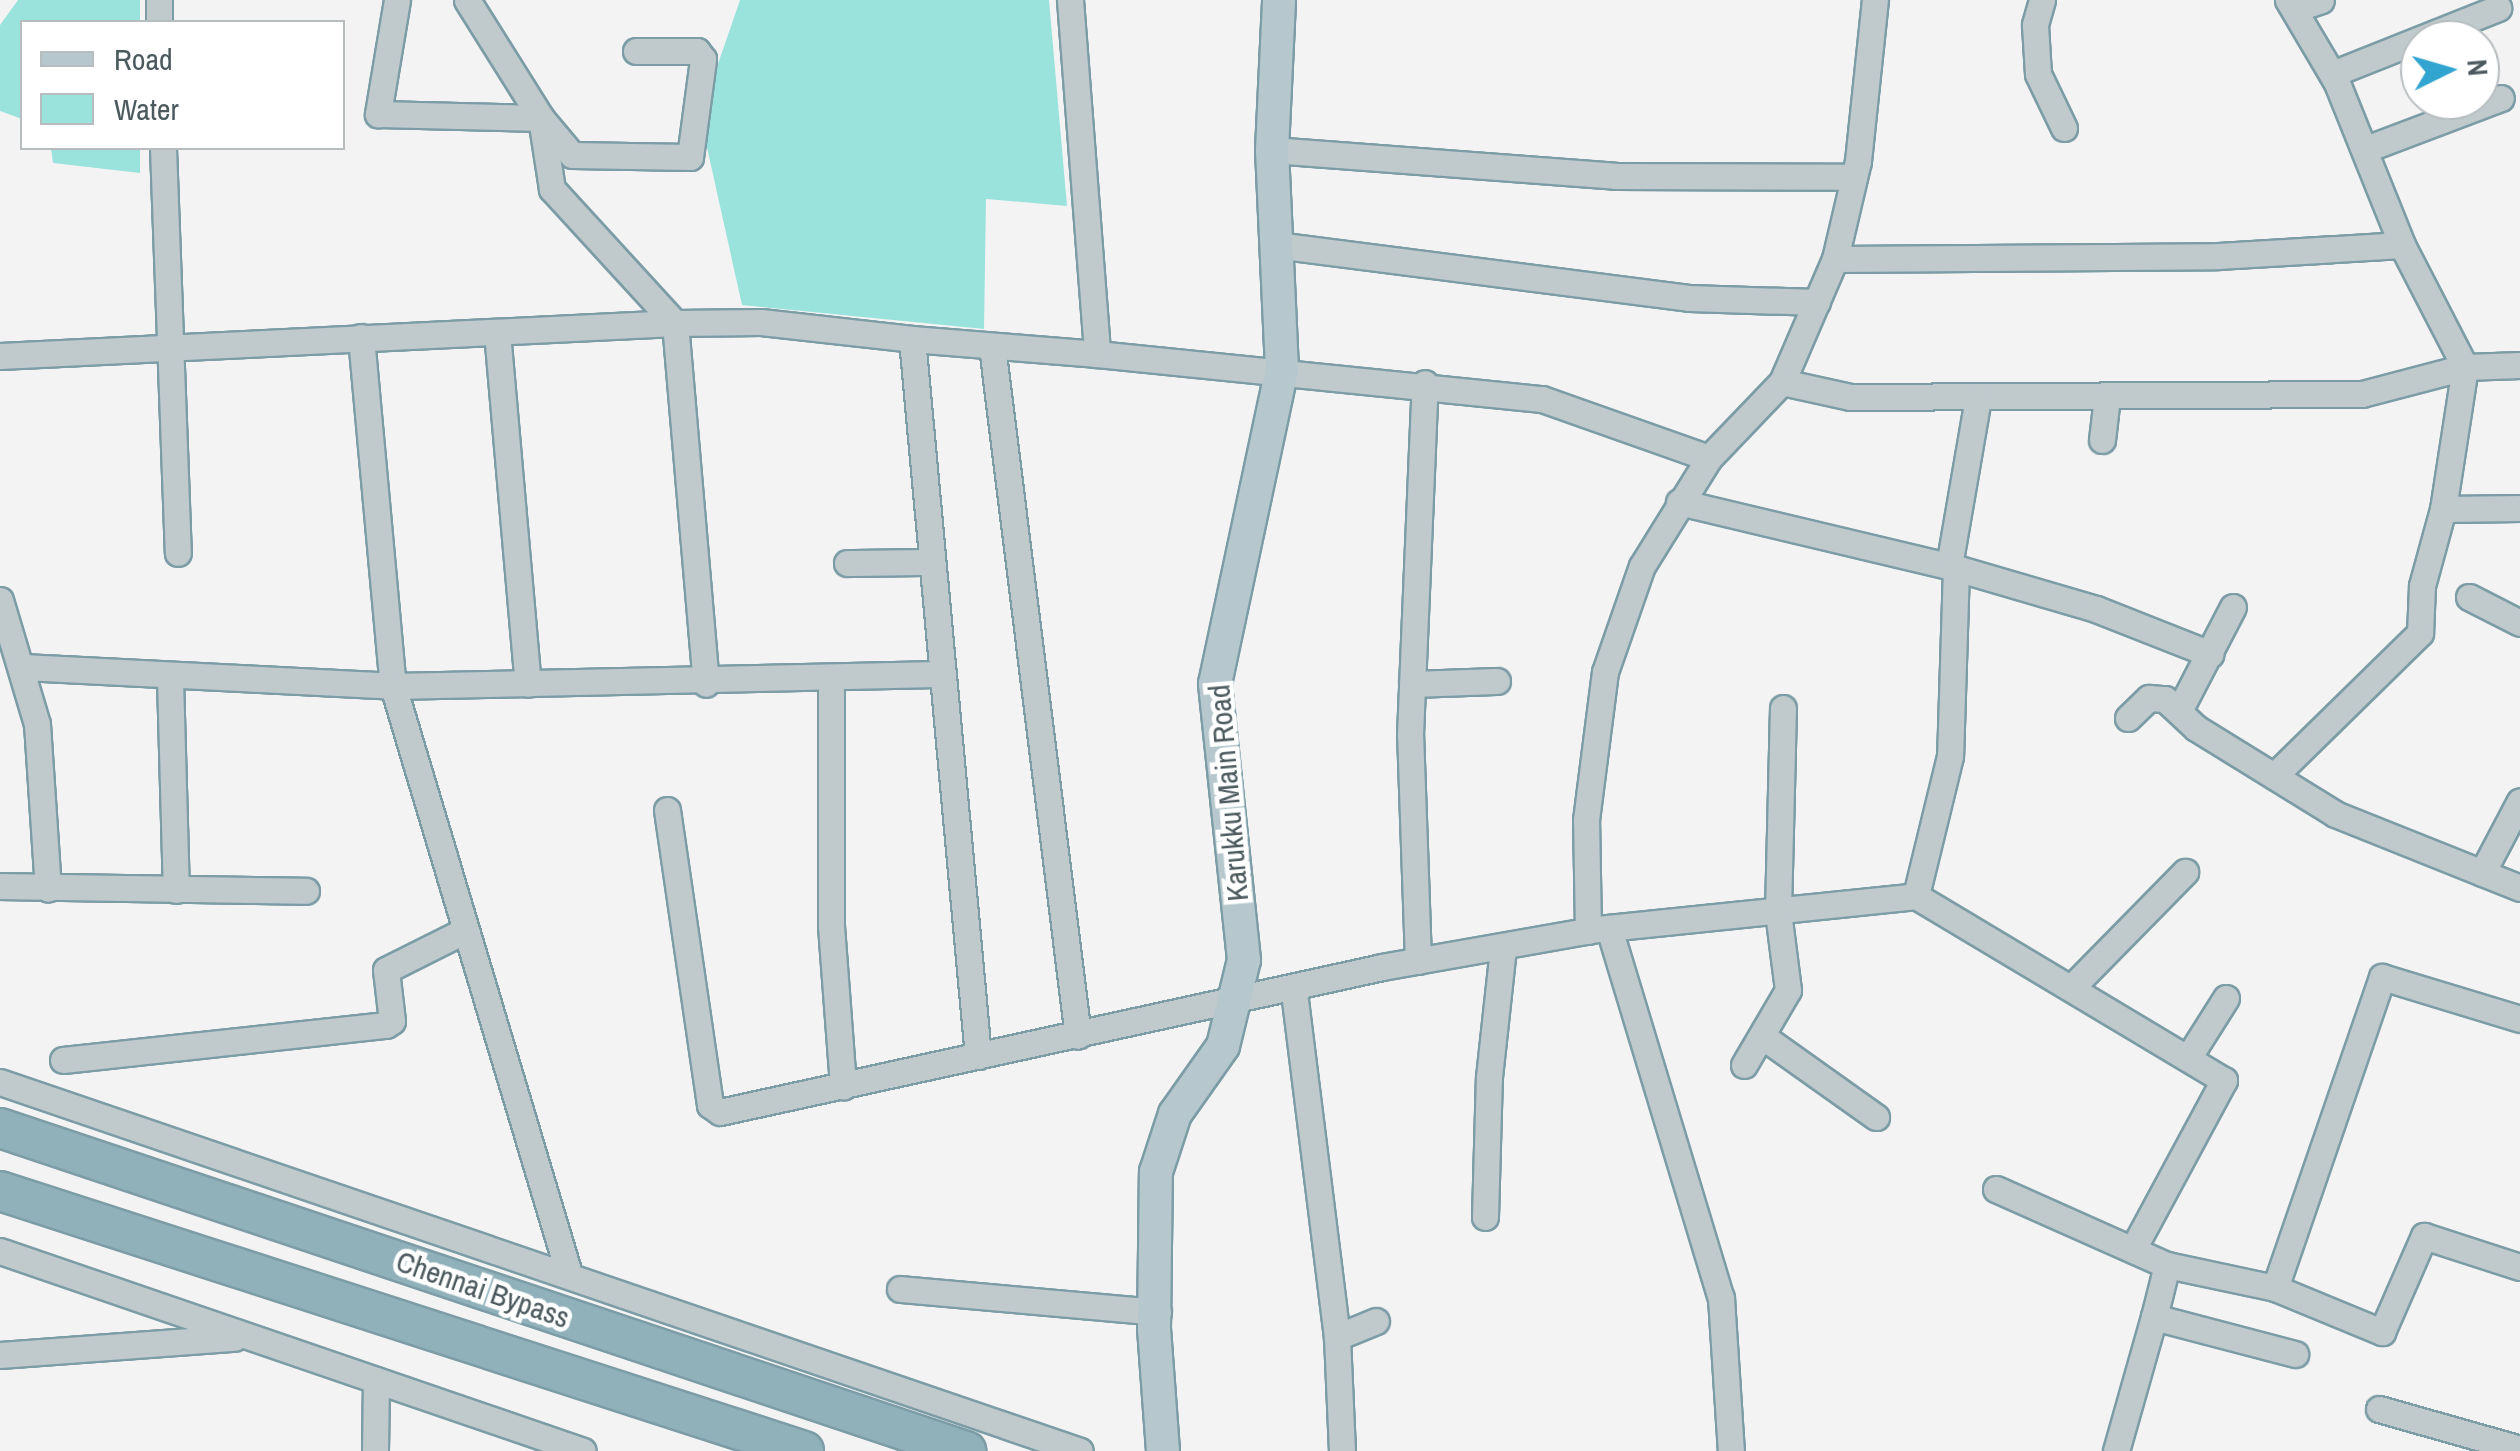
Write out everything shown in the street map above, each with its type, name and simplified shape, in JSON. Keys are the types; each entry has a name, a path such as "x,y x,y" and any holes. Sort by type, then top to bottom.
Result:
{"highway":[{"name":"Chennai Bypass","path":"0,1128 966,1451"},
{"name":"Chennai Bypass","path":"0,1191 804,1451"}],"main road":[{"name":"Karukku Main Road","path":"1164,1451 1154,1329 1158,1312 1156,1172 1175,1114 1223,1046 1244,960 1215,684 1282,370 1272,150 1280,0"}],"street":[{"path":"396,0 378,114 541,118"},
{"path":"467,0 541,118 572,156 696,154 703,59 697,51 636,50"},
{"path":"1070,0 1097,354"},
{"path":"1732,1451 1721,1298 1598,930 1586,820 1605,672 1621,610 1679,502 1710,458 1782,382 1835,259 1854,177 1874,0"},
{"path":"2042,0 2036,25 2038,74 2064,128"},
{"path":"2274,776 2420,634 2423,579 2443,509 2465,368 2402,245 2366,149 2302,3"},
{"path":"2332,74 2498,8"},
{"path":"2366,149 2501,98"},
{"path":"541,118 552,188 674,323 706,684"},
{"path":"163,150 178,553"},
{"path":"1272,150 1615,176 1854,177"},
{"path":"1276,245 1689,298 1816,302"},
{"path":"1835,259 2218,256 2402,245"},
{"path":"0,356 761,322 912,340 1425,382 1542,399 1710,458"},
{"path":"497,332 528,684"},
{"path":"361,337 393,686 569,1274"},
{"path":"912,340 938,674 978,1056"},
{"path":"992,346 1078,1036"},
{"path":"1782,382 1850,397 2362,394 2465,368 2520,365"},
{"path":"1418,961 1412,684 1425,382"},
{"path":"2102,440 2107,396"},
{"path":"1916,896 1950,756 1952,567 1978,398"},
{"path":"1679,502 1952,567 2096,609 2210,654"},
{"path":"2443,509 2520,508"},
{"path":"847,563 929,562"},
{"path":"2468,597 2520,622"},
{"path":"0,600 37,724 48,889"},
{"path":"2180,711 2234,608"},
{"path":"23,667 170,679 393,686 706,684 938,674"},
{"path":"831,678 831,926 843,1087"},
{"path":"170,679 176,890"},
{"path":"1412,684 1497,681"},
{"path":"2128,718 2149,698 2180,711 2335,814 2520,888"},
{"path":"1744,1065 1788,990 1778,912 1782,708"},
{"path":"2482,873 2520,802"},
{"path":"667,810 710,1105 720,1112 1294,992 1418,961 1598,930 1916,896 2224,1080 2134,1247"},
{"path":"2071,988 2185,872"},
{"path":"0,886 306,891"},
{"path":"63,1060 386,1025 392,1021 386,970 466,930"},
{"path":"1485,1217 1489,1077 1503,948"},
{"path":"2275,1288 2382,978 2520,1019"},
{"path":"1294,992 1338,1338 1342,1451"},
{"path":"2188,1058 2226,998"},
{"path":"1762,1036 1876,1118"},
{"path":"0,1082 1080,1451"},
{"path":"1996,1189 2134,1247 2167,1265 2275,1288 2382,1332 2424,1236 2520,1266"},
{"path":"0,1250 583,1451"},
{"path":"2116,1451 2167,1265"},
{"path":"900,1289 1158,1312"},
{"path":"2154,1317 2295,1354"},
{"path":"1338,1338 1376,1321"},
{"path":"0,1355 249,1337"},
{"path":"376,1380 376,1451"},
{"path":"2379,1409 2461,1442 2520,1449"}],"water":[{"path":"18,0 140,0 140,20 20,20 20,118 0,111 0,25"},
{"path":"740,0 1049,0 1067,206 986,199 984,329 742,305 700,116"},
{"path":"51,150 140,150 140,173 53,163"}]}
